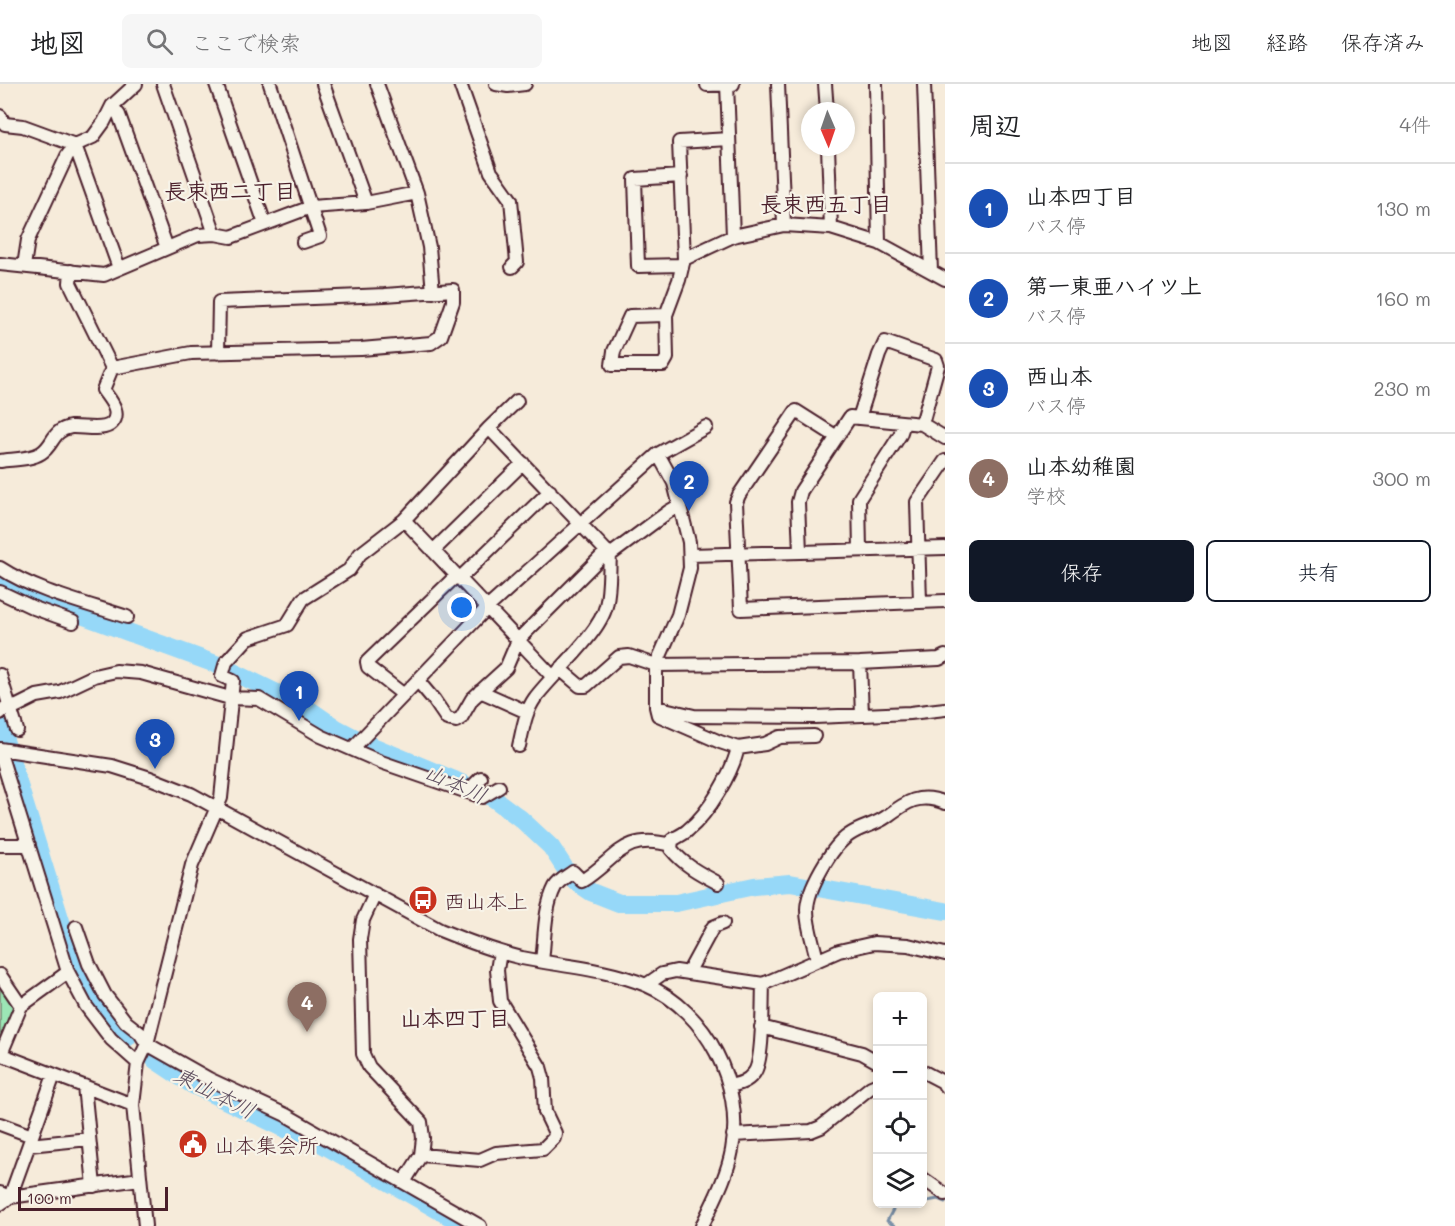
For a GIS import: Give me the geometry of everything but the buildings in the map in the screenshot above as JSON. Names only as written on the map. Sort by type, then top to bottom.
[{"type":"street","points":[[24,266],[28,240],[67,156],[75,145],[93,137],[112,106],[136,84]]},
{"type":"street","points":[[163,84],[215,234]]},
{"type":"street","points":[[216,84],[265,224]]},
{"type":"street","points":[[270,84],[320,236],[303,242]]},
{"type":"street","points":[[323,84],[366,202]]},
{"type":"street","points":[[377,84],[417,193],[429,247],[433,292]]},
{"type":"street","points":[[460,84],[491,172],[511,200],[517,262],[512,267]]},
{"type":"street","points":[[496,84],[508,86],[525,84]]},
{"type":"street","points":[[727,84],[733,236]]},
{"type":"street","points":[[707,85],[735,84]]},
{"type":"street","points":[[778,84],[784,225]]},
{"type":"street","points":[[825,84],[826,102]]},
{"type":"street","points":[[876,84],[879,243]]},
{"type":"street","points":[[924,84],[931,271]]},
{"type":"street","points":[[112,106],[119,115],[167,248]]},
{"type":"street","points":[[0,116],[5,124],[22,126],[75,145]]},
{"type":"street","points":[[666,315],[630,316],[612,364],[663,365],[667,358],[666,315],[683,262],[679,142],[729,140]]},
{"type":"street","points":[[75,145],[119,268]]},
{"type":"street","points":[[828,156],[831,228]]},
{"type":"street","points":[[681,176],[635,179],[638,266],[683,262],[733,236],[784,225],[831,228],[879,243],[945,279]]},
{"type":"street","points":[[0,264],[104,274],[198,235],[215,234],[231,237],[311,207],[366,202],[417,193]]},
{"type":"street","points":[[0,461],[38,455],[48,448],[55,433],[70,427],[105,427],[111,424],[115,417],[115,409],[103,390],[112,368],[70,283],[71,271]]},
{"type":"street","points":[[112,368],[191,353],[361,349],[431,343],[441,336],[453,302],[453,290],[219,302],[218,352]]},
{"type":"street","points":[[859,418],[885,342],[936,360],[938,366],[922,424]]},
{"type":"street","points":[[145,1226],[133,1105],[138,1063],[147,1044],[192,865],[221,798],[233,681],[222,676],[224,668],[248,638],[287,625],[303,599],[348,570],[360,554],[404,520],[516,401]]},
{"type":"street","points":[[837,437],[796,411],[736,502],[741,609],[945,601]]},
{"type":"street","points":[[800,552],[798,502],[801,491],[850,417],[922,424],[945,438]]},
{"type":"street","points":[[860,550],[859,499],[900,435],[904,423]]},
{"type":"street","points":[[489,428],[609,553],[606,607],[599,621],[535,698],[527,712],[519,746]]},
{"type":"street","points":[[352,749],[487,608],[658,454],[706,428]]},
{"type":"street","points":[[658,454],[674,483],[689,542],[690,555],[690,568],[678,615],[657,665],[656,707],[658,715],[738,748],[765,744],[780,737],[814,736]]},
{"type":"street","points":[[920,602],[917,502],[945,461]]},
{"type":"street","points":[[433,551],[522,463]]},
{"type":"street","points":[[404,695],[368,667],[367,662],[550,491]]},
{"type":"street","points":[[418,681],[435,700],[447,719],[456,721],[461,718],[472,699],[506,668],[518,640],[609,553],[680,505]]},
{"type":"street","points":[[404,520],[518,640],[557,673],[580,686],[586,686],[619,657],[629,656],[657,665],[860,663],[939,660],[945,656]]},
{"type":"street","points":[[690,555],[945,548]]},
{"type":"street","points":[[0,568],[46,589],[127,617]]},
{"type":"street","points":[[0,592],[34,608],[74,622]]},
{"type":"street","points":[[860,663],[862,715]]},
{"type":"street","points":[[5,709],[37,696],[60,692],[94,676],[116,671],[141,673],[230,698],[259,699],[321,736],[381,762],[482,797],[499,787]]},
{"type":"street","points":[[0,675],[5,709],[17,730]]},
{"type":"street","points":[[480,691],[527,712]]},
{"type":"street","points":[[656,707],[694,716],[815,717],[910,713],[945,709]]},
{"type":"street","points":[[718,883],[691,869],[680,860],[671,849],[671,845],[672,840],[689,830],[702,815],[726,779],[738,748]]},
{"type":"street","points":[[138,1063],[111,1039],[86,1006],[68,972],[1,750],[112,766],[160,782],[191,794],[440,930],[473,944],[500,952],[622,977],[646,985],[667,997],[686,1012],[703,1032],[723,1066],[733,1107],[733,1135],[727,1168],[702,1226]]},
{"type":"street","points":[[467,792],[481,778]]},
{"type":"street","points":[[817,960],[807,908],[824,863],[840,842],[855,831],[884,819],[905,802],[936,799],[945,803]]},
{"type":"street","points":[[542,961],[549,904],[555,886],[573,872],[582,881],[599,870],[618,851],[630,845],[642,841],[656,841],[671,845]]},
{"type":"street","points":[[0,845],[28,845]]},
{"type":"street","points":[[375,894],[363,920],[360,939],[363,1054],[369,1066],[421,1122],[423,1138],[421,1155],[404,1182]]},
{"type":"street","points":[[688,973],[713,927],[723,923]]},
{"type":"street","points":[[76,927],[89,964],[105,995],[147,1044],[209,1079],[286,1115],[480,1226]]},
{"type":"street","points":[[646,985],[662,974],[676,971],[763,984],[838,951],[874,943],[908,945],[945,954]]},
{"type":"street","points":[[421,1155],[480,1160],[496,1153],[543,1149],[554,1138],[555,1133],[545,1112],[540,1067],[500,1001],[497,970],[500,952]]},
{"type":"street","points":[[68,972],[21,1006],[1,1054],[133,1105]]},
{"type":"street","points":[[0,975],[21,1006]]},
{"type":"street","points":[[729,1086],[743,1083],[755,1072],[760,1054],[763,984]]},
{"type":"street","points":[[761,1027],[862,1053],[873,1059]]},
{"type":"street","points":[[927,1074],[943,1082],[945,1086]]},
{"type":"street","points":[[3,1198],[31,1141],[54,1075]]},
{"type":"street","points":[[84,1086],[94,1186]]},
{"type":"street","points":[[733,1135],[811,1131],[821,1127],[873,1086]]},
{"type":"street","points":[[0,1124],[31,1141],[89,1139]]},
{"type":"street","points":[[3,1198],[141,1179]]},
{"type":"street","points":[[927,1181],[945,1194]]},
{"type":"green space","points":[[0,984],[15,1008],[0,1044]]},
{"type":"waterway","name":"山本川","points":[[0,576],[24,594],[221,666],[304,706],[336,728],[363,742],[493,798],[521,819],[551,847],[572,879],[591,892],[619,903],[676,903],[754,886],[790,883],[945,911]]},
{"type":"waterway","name":"東山本川","points":[[0,724],[73,960],[103,1012],[127,1038]]},
{"type":"waterway","name":"東山本川","points":[[155,1060],[191,1084],[292,1132],[306,1135],[466,1226]]},
{"type":"waterway","name":"東山本川","points":[[927,1201],[938,1199],[945,1202]]},
{"type":"waterway","name":"東山本川","points":[[894,1208],[887,1221],[895,1226]]},
{"type":"place","name":"第一東亜ハイツ上","points":[[689,511]]},
{"type":"place","name":"山本四丁目","points":[[299,721]]},
{"type":"place","name":"西山本","points":[[155,769]]},
{"type":"place","name":"西山本上","points":[[423,900]]},
{"type":"place","name":"山本幼稚園","points":[[307,1032]]},
{"type":"place","name":"山本集会所","points":[[193,1144]]},
{"type":"district","name":"長束西二丁目","points":[[230,190]]},
{"type":"district","name":"長束西五丁目","points":[[826,203]]},
{"type":"district","name":"山本四丁目","points":[[455,1017]]}]
